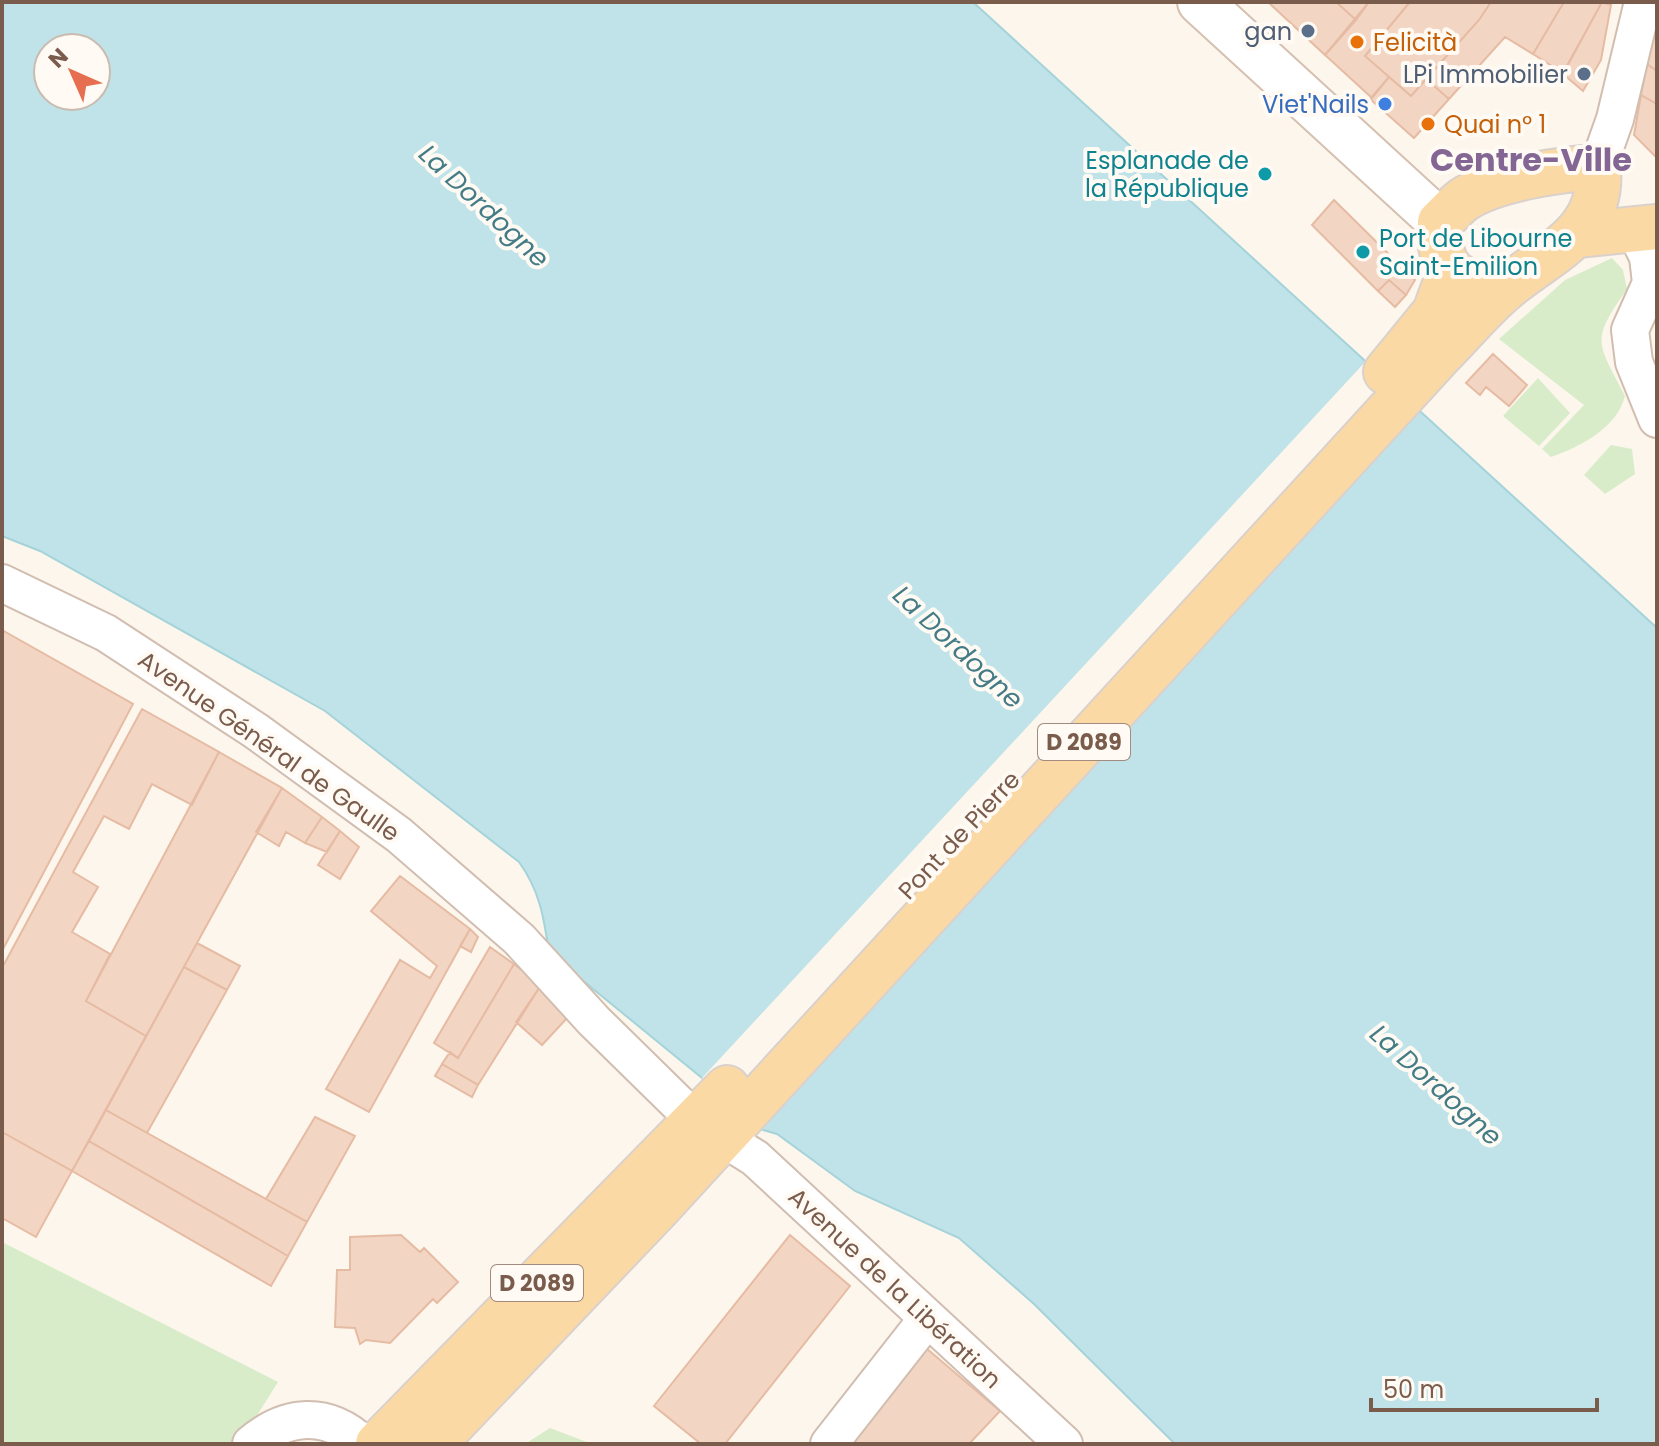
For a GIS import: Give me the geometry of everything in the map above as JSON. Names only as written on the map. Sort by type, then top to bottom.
[{"type":"main road","points":[[1200,2],[1440,222]]},
{"type":"main road","points":[[1551,170],[1599,179],[1649,218],[1577,235],[1506,288],[1472,285],[1450,271],[1439,244],[1440,222],[1465,199],[1551,170]]},
{"type":"main road","points":[[1577,235],[1599,179]]},
{"type":"main road","name":"D 2089","points":[[1428,346],[1435,312],[1450,271]]},
{"type":"main road","name":"D 2089","points":[[1428,346],[1506,288]]},
{"type":"main road","name":"Pont de Pierre","points":[[716,1128],[1428,346]]},
{"type":"main road","name":"D 2089","points":[[378,1444],[716,1128]]},
{"type":"main road","name":"D 2089","points":[[433,1444],[716,1128]]},
{"type":"street","points":[[1599,179],[1643,9]]},
{"type":"street","points":[[1649,218],[1651,283],[1630,330],[1634,362],[1655,415]]},
{"type":"street","points":[[1630,330],[1657,302]]},
{"type":"street","name":"Avenue Général de Gaulle","points":[[2,583],[106,633],[256,731],[399,835],[519,939],[594,1021],[716,1128]]},
{"type":"street","name":"Avenue de la Libération","points":[[716,1128],[755,1158],[1064,1444]]},
{"type":"street","points":[[829,1444],[927,1319]]},
{"type":"street","points":[[251,1444],[273,1425],[309,1420],[339,1426],[363,1444]]},
{"type":"green space","points":[[1612,258],[1623,270],[1627,289],[1607,320],[1602,342],[1608,364],[1625,396],[1606,427],[1574,448],[1551,457],[1542,449],[1584,405],[1499,339],[1565,280]]},
{"type":"green space","points":[[1538,378],[1570,413],[1539,446],[1503,416]]},
{"type":"green space","points":[[1611,445],[1632,449],[1635,474],[1605,494],[1584,475]]},
{"type":"green space","points":[[2,1242],[278,1382],[239,1444],[2,1444]]},
{"type":"green space","points":[[550,1428],[592,1444],[525,1444]]},
{"type":"water","name":"La Dordogne","points":[[2,2],[973,2],[1657,628],[1657,1444],[1175,1444],[1034,1304],[959,1238],[855,1191],[777,1134],[756,1128],[702,1078],[549,953],[536,894],[519,862],[325,711],[40,551],[2,536]]},
{"type":"pier","points":[[1366,361],[1419,411],[756,1128],[702,1078]]},
{"type":"building","points":[[1268,2],[1336,2],[1356,20],[1325,55]]},
{"type":"building","points":[[1336,2],[1369,2],[1356,20]]},
{"type":"building","name":"Felicità","points":[[1369,2],[1410,2],[1365,56],[1389,77],[1372,98],[1325,55]]},
{"type":"building","points":[[1410,2],[1491,2],[1479,20],[1411,96],[1365,56]]},
{"type":"building","points":[[1491,2],[1564,2],[1533,54],[1505,37],[1449,99],[1426,79],[1479,20]]},
{"type":"building","points":[[1564,2],[1602,2],[1563,73],[1533,54]]},
{"type":"building","points":[[1602,2],[1611,5],[1601,60],[1583,91],[1563,74]]},
{"type":"building","points":[[1652,32],[1657,36],[1657,71],[1647,64]]},
{"type":"building","points":[[1647,64],[1657,71],[1657,104],[1641,95]]},
{"type":"building","points":[[1389,77],[1411,96],[1426,79],[1449,99],[1414,138],[1370,99]]},
{"type":"building","points":[[1641,95],[1657,104],[1657,158],[1634,135]]},
{"type":"building","name":"Port de Libourne Saint-Emilion","points":[[1334,200],[1415,280],[1406,295],[1389,280],[1378,291],[1312,225]]},
{"type":"building","points":[[1389,280],[1406,295],[1395,307],[1378,291]]},
{"type":"building","points":[[1493,354],[1527,385],[1509,406],[1486,387],[1480,395],[1466,383]]},
{"type":"building","points":[[2,630],[133,704],[2,951]]},
{"type":"building","points":[[142,709],[219,752],[192,805],[152,784],[129,829],[104,816],[73,872],[98,887],[72,932],[110,954],[86,1001],[146,1036],[72,1171],[2,1132],[2,968]]},
{"type":"building","points":[[219,752],[282,788],[146,1036],[86,1001]]},
{"type":"building","points":[[282,788],[322,817],[305,843],[286,832],[279,846],[256,832]]},
{"type":"building","points":[[322,817],[340,831],[327,852],[305,843]]},
{"type":"building","points":[[340,831],[359,847],[340,879],[318,865]]},
{"type":"building","points":[[400,876],[470,929],[369,1112],[326,1089],[400,960],[430,978],[437,966],[371,911]]},
{"type":"building","points":[[470,929],[478,937],[471,952],[460,946]]},
{"type":"building","points":[[197,943],[240,966],[227,990],[184,967]]},
{"type":"building","points":[[490,947],[514,964],[458,1058],[434,1043]]},
{"type":"building","points":[[514,964],[541,985],[478,1085],[442,1064],[450,1052],[458,1058]]},
{"type":"building","points":[[184,967],[227,990],[147,1133],[106,1110]]},
{"type":"building","points":[[541,985],[569,1016],[542,1045],[516,1022]]},
{"type":"building","points":[[442,1064],[478,1085],[472,1097],[435,1076]]},
{"type":"building","points":[[106,1110],[307,1222],[288,1256],[89,1141]]},
{"type":"building","points":[[315,1117],[355,1136],[307,1222],[266,1199]]},
{"type":"building","points":[[2,1132],[72,1171],[36,1237],[2,1218]]},
{"type":"building","points":[[89,1141],[288,1256],[271,1286],[72,1171]]},
{"type":"building","points":[[401,1235],[420,1252],[424,1248],[458,1282],[437,1303],[433,1299],[390,1343],[366,1340],[360,1344],[355,1328],[335,1327],[337,1270],[350,1270],[350,1237]]},
{"type":"building","points":[[790,1235],[850,1286],[725,1444],[701,1444],[654,1406]]},
{"type":"building","points":[[926,1348],[1000,1411],[969,1444],[852,1444]]},
{"type":"place","name":"gan","points":[[1308,31]]},
{"type":"place","name":"Felicità","points":[[1357,42]]},
{"type":"place","name":"LPi Immobilier","points":[[1584,74]]},
{"type":"place","name":"Viet'Nails","points":[[1385,104]]},
{"type":"place","name":"Quai n° 1","points":[[1428,124]]},
{"type":"place","name":"Esplanade de la République","points":[[1265,174]]},
{"type":"place","name":"Port de Libourne Saint-Emilion","points":[[1363,252]]},
{"type":"district","name":"Centre-Ville","points":[[1531,159]]}]
